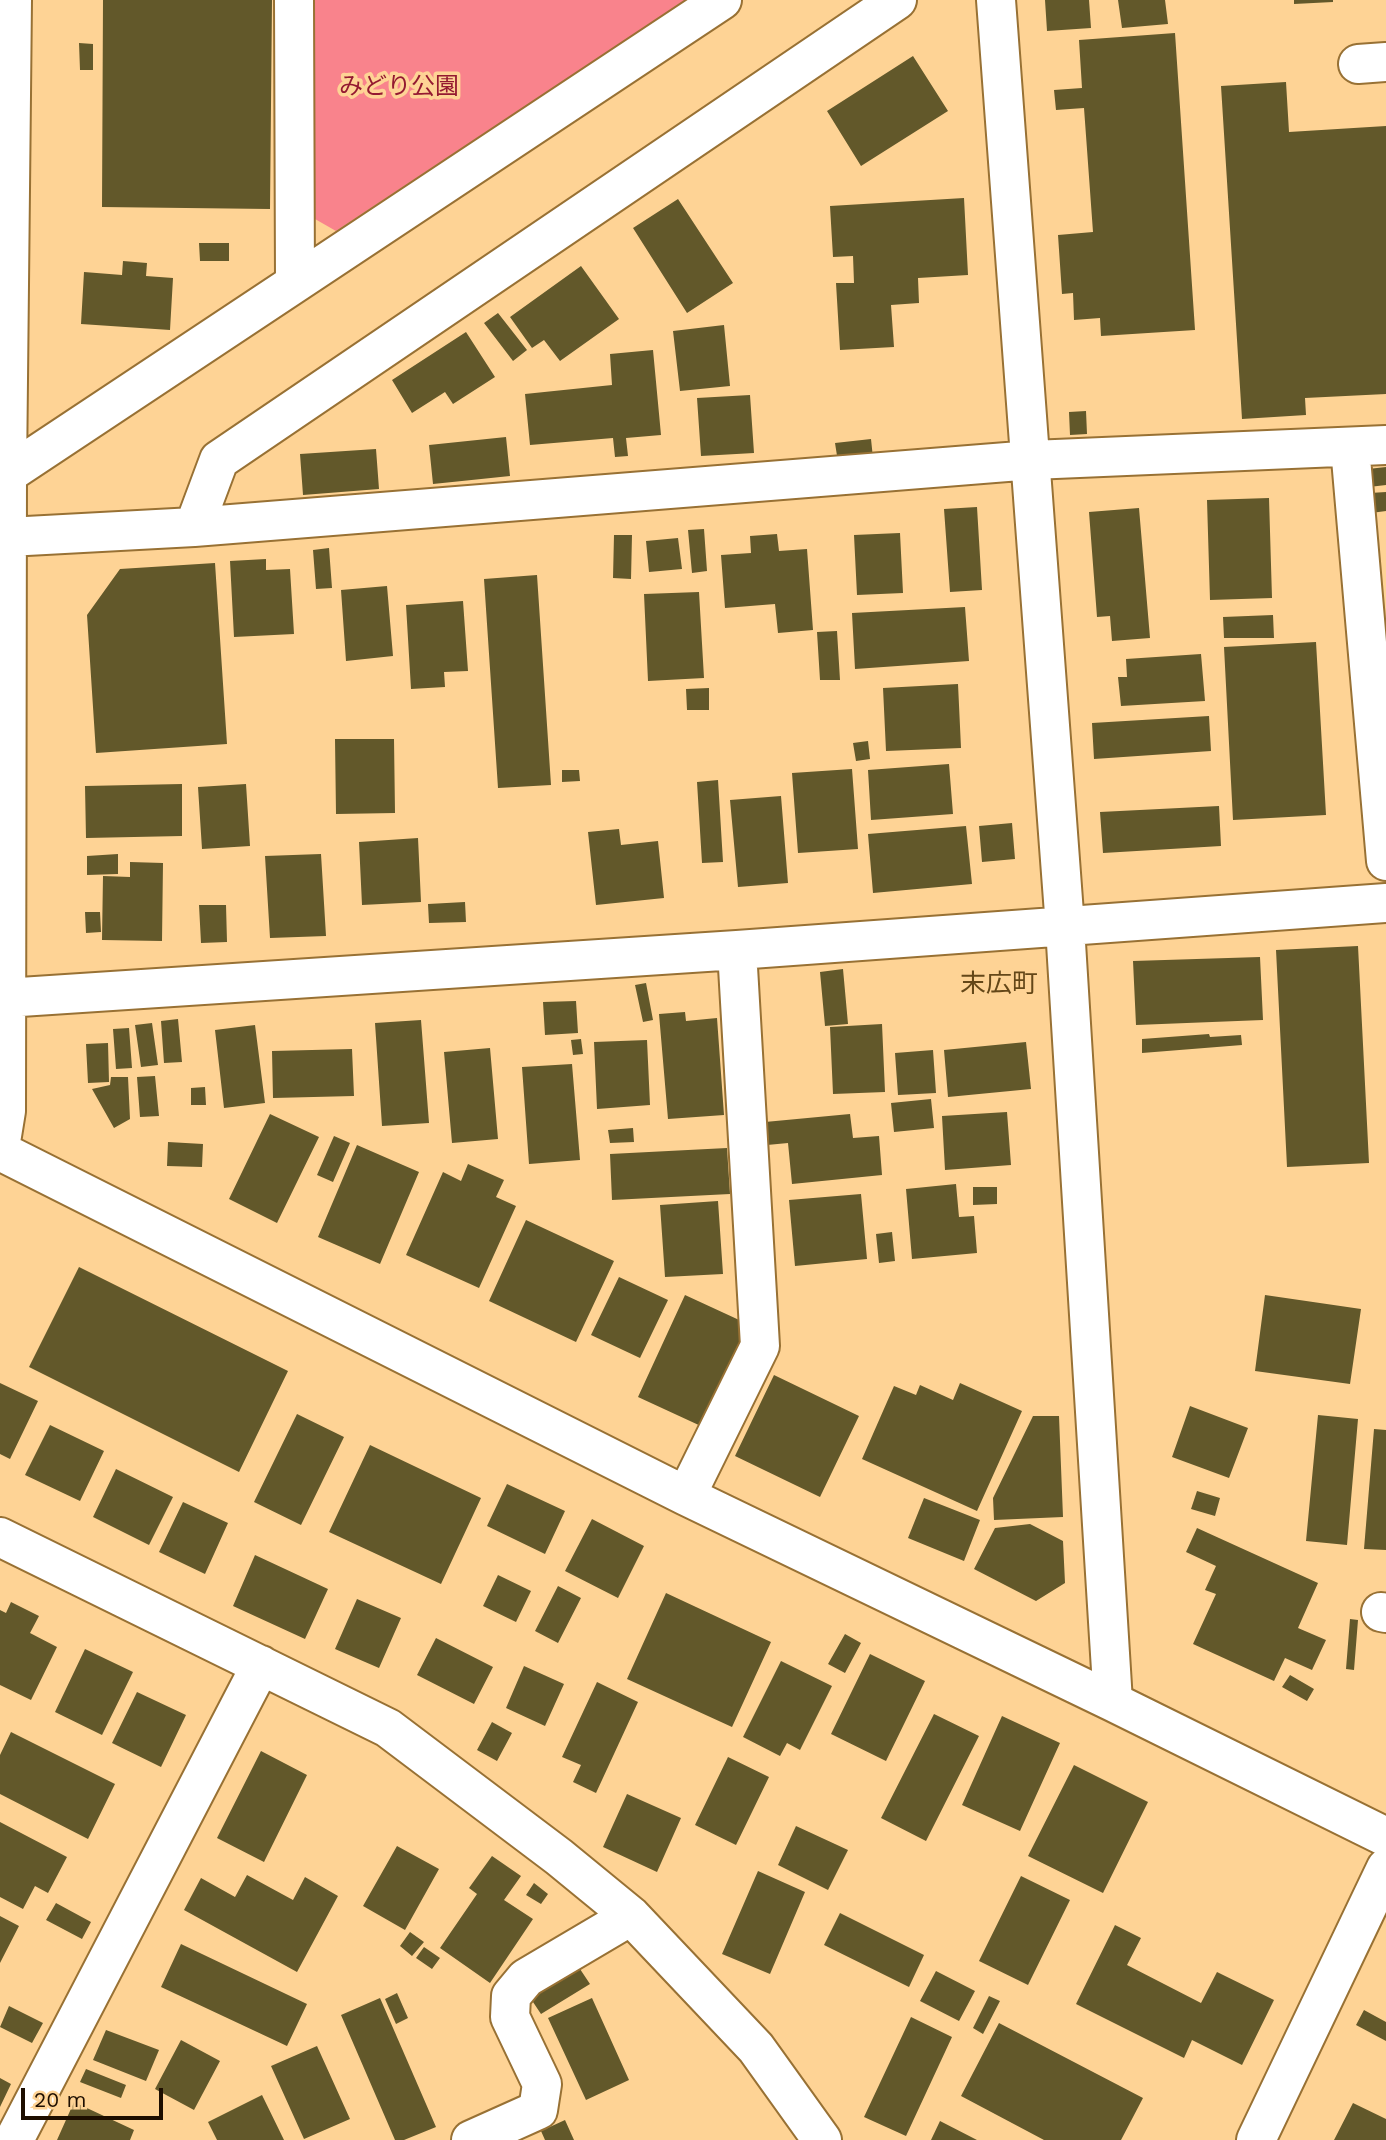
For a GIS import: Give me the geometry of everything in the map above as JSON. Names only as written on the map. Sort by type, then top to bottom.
[{"type":"street","points":[[12,0],[4,476],[6,1111],[0,1149],[686,1496],[1113,1702],[1386,1838]]},
{"type":"street","points":[[294,0],[295,282]]},
{"type":"street","points":[[4,476],[722,0]]},
{"type":"street","points":[[194,527],[219,460],[897,0]]},
{"type":"street","points":[[996,0],[1065,927],[1113,1702]]},
{"type":"street","points":[[4,540],[1032,460],[1368,446],[1386,861]]},
{"type":"street","points":[[5,998],[737,950],[1386,903]]},
{"type":"street","points":[[686,1496],[760,1346],[737,950]]},
{"type":"street","points":[[0,1537],[388,1728],[559,1857],[631,1916],[756,2048],[822,2140]]},
{"type":"street","points":[[14,2140],[261,1665]]},
{"type":"street","points":[[1256,2140],[1386,1868]]},
{"type":"street","points":[[471,2140],[538,2110],[542,2084],[510,2017],[511,1996],[527,1978],[631,1916]]},
{"type":"green space","name":"みどり公園","points":[[314,0],[686,0],[336,231],[308,215]]},
{"type":"building","points":[[103,0],[272,0],[270,209],[102,207]]},
{"type":"building","points":[[1045,0],[1089,0],[1091,28],[1047,31]]},
{"type":"building","points":[[1118,0],[1165,0],[1168,24],[1122,28]]},
{"type":"building","points":[[1294,0],[1333,0],[1333,2],[1294,4]]},
{"type":"building","points":[[1175,33],[1195,330],[1101,336],[1100,318],[1074,320],[1073,293],[1062,294],[1058,235],[1093,232],[1084,108],[1056,110],[1054,90],[1082,88],[1079,40]]},
{"type":"building","points":[[79,43],[93,44],[93,70],[80,70]]},
{"type":"building","points":[[913,56],[948,111],[861,166],[827,111]]},
{"type":"building","points":[[1286,82],[1289,132],[1386,126],[1386,394],[1305,398],[1306,415],[1242,419],[1221,86]]},
{"type":"building","points":[[964,198],[968,275],[918,278],[919,303],[891,305],[894,347],[840,350],[836,283],[854,283],[853,256],[833,257],[830,206]]},
{"type":"building","points":[[678,199],[733,283],[687,313],[633,228]]},
{"type":"building","points":[[199,243],[229,243],[229,261],[200,261]]},
{"type":"building","points":[[123,261],[147,263],[146,276],[173,278],[170,330],[81,324],[84,272],[122,275]]},
{"type":"building","points":[[581,266],[619,319],[560,361],[544,340],[532,348],[510,317]]},
{"type":"building","points":[[498,313],[527,350],[513,361],[484,323]]},
{"type":"building","points":[[724,325],[730,386],[680,391],[673,331]]},
{"type":"building","points":[[466,332],[495,377],[453,404],[445,392],[412,413],[392,380]]},
{"type":"building","points":[[653,350],[661,435],[626,438],[628,456],[615,457],[613,438],[530,445],[525,394],[612,385],[610,354]]},
{"type":"building","points":[[750,395],[754,453],[701,456],[697,398]]},
{"type":"building","points":[[1086,411],[1087,434],[1070,435],[1069,412]]},
{"type":"building","points":[[506,437],[510,476],[433,484],[429,445]]},
{"type":"building","points":[[871,439],[873,458],[838,462],[835,443]]},
{"type":"building","points":[[376,449],[379,489],[303,495],[300,454]]},
{"type":"building","points":[[1386,467],[1386,485],[1369,487],[1368,469]]},
{"type":"building","points":[[1386,492],[1386,511],[1371,513],[1370,493]]},
{"type":"building","points":[[1269,498],[1272,598],[1210,600],[1207,500]]},
{"type":"building","points":[[977,507],[982,590],[950,592],[944,509]]},
{"type":"building","points":[[1139,508],[1150,638],[1112,641],[1110,616],[1097,617],[1089,512]]},
{"type":"building","points":[[704,529],[707,571],[692,573],[688,530]]},
{"type":"building","points":[[900,533],[903,593],[857,595],[854,535]]},
{"type":"building","points":[[777,534],[779,551],[807,549],[813,630],[778,633],[775,604],[725,608],[721,555],[751,553],[750,536]]},
{"type":"building","points":[[614,535],[632,535],[631,579],[613,578]]},
{"type":"building","points":[[678,538],[682,569],[649,572],[646,541]]},
{"type":"building","points":[[329,548],[332,588],[316,589],[313,550]]},
{"type":"building","points":[[266,559],[266,570],[290,569],[294,634],[234,637],[230,561]]},
{"type":"building","points":[[215,563],[227,744],[96,753],[87,615],[120,569]]},
{"type":"building","points":[[537,575],[551,785],[498,788],[484,579]]},
{"type":"building","points":[[387,586],[393,656],[346,661],[341,590]]},
{"type":"building","points":[[699,592],[704,678],[648,681],[644,594]]},
{"type":"building","points":[[463,601],[468,671],[444,672],[445,687],[411,689],[406,605]]},
{"type":"building","points":[[965,607],[969,661],[855,669],[852,613]]},
{"type":"building","points":[[1273,615],[1274,638],[1224,638],[1223,617]]},
{"type":"building","points":[[837,631],[840,680],[820,680],[817,632]]},
{"type":"building","points":[[1316,642],[1326,815],[1233,820],[1224,647]]},
{"type":"building","points":[[1201,654],[1205,701],[1121,706],[1118,677],[1127,677],[1126,659]]},
{"type":"building","points":[[958,684],[961,748],[886,751],[883,688]]},
{"type":"building","points":[[709,688],[709,710],[687,710],[686,689]]},
{"type":"building","points":[[1209,716],[1211,751],[1094,759],[1092,723]]},
{"type":"building","points":[[335,739],[394,739],[395,813],[336,814]]},
{"type":"building","points":[[868,741],[870,759],[856,761],[853,743]]},
{"type":"building","points":[[949,764],[953,814],[871,820],[868,770]]},
{"type":"building","points":[[852,769],[858,849],[798,853],[792,773]]},
{"type":"building","points":[[562,770],[579,770],[580,781],[562,782]]},
{"type":"building","points":[[718,780],[723,862],[702,863],[697,782]]},
{"type":"building","points":[[182,784],[182,836],[86,838],[85,786]]},
{"type":"building","points":[[246,784],[250,846],[202,849],[198,787]]},
{"type":"building","points":[[781,796],[788,883],[738,887],[730,800]]},
{"type":"building","points":[[1219,806],[1221,846],[1103,853],[1100,812]]},
{"type":"building","points":[[1012,823],[1015,859],[982,862],[979,826]]},
{"type":"building","points":[[966,826],[972,884],[873,893],[868,834]]},
{"type":"building","points":[[619,829],[621,845],[658,841],[664,898],[596,905],[588,832]]},
{"type":"building","points":[[418,838],[421,902],[362,905],[359,842]]},
{"type":"building","points":[[118,854],[118,874],[87,875],[87,856]]},
{"type":"building","points":[[321,854],[326,936],[270,938],[265,856]]},
{"type":"building","points":[[130,862],[163,863],[162,941],[102,940],[103,876],[130,877]]},
{"type":"building","points":[[465,902],[466,922],[429,923],[428,904]]},
{"type":"building","points":[[199,905],[226,905],[227,942],[201,943]]},
{"type":"building","points":[[85,912],[100,912],[101,932],[86,933]]},
{"type":"building","points":[[1358,946],[1369,1163],[1287,1167],[1276,950]]},
{"type":"building","points":[[1260,957],[1263,1020],[1136,1025],[1133,961]]},
{"type":"building","points":[[843,969],[848,1024],[825,1026],[820,972]]},
{"type":"building","points":[[646,983],[653,1020],[643,1022],[635,985]]},
{"type":"building","points":[[576,1001],[578,1033],[545,1035],[543,1002]]},
{"type":"building","points":[[685,1012],[686,1021],[717,1018],[724,1115],[668,1119],[659,1014]]},
{"type":"building","points":[[178,1019],[182,1062],[164,1063],[161,1021]]},
{"type":"building","points":[[421,1020],[429,1123],[382,1126],[375,1023]]},
{"type":"building","points":[[152,1023],[158,1065],[141,1067],[135,1025]]},
{"type":"building","points":[[882,1024],[885,1092],[833,1094],[830,1027]]},
{"type":"building","points":[[255,1025],[265,1103],[224,1108],[215,1030]]},
{"type":"building","points":[[129,1028],[132,1068],[116,1069],[113,1029]]},
{"type":"building","points":[[1209,1034],[1210,1037],[1241,1035],[1242,1045],[1142,1053],[1142,1039]]},
{"type":"building","points":[[581,1039],[583,1054],[573,1055],[571,1040]]},
{"type":"building","points":[[647,1040],[650,1105],[597,1109],[594,1042]]},
{"type":"building","points":[[1026,1042],[1031,1089],[948,1097],[944,1050]]},
{"type":"building","points":[[108,1043],[109,1082],[88,1083],[86,1044]]},
{"type":"building","points":[[490,1048],[498,1139],[452,1143],[444,1052]]},
{"type":"building","points":[[352,1049],[354,1096],[273,1098],[272,1051]]},
{"type":"building","points":[[933,1050],[936,1093],[898,1095],[895,1053]]},
{"type":"building","points":[[572,1064],[580,1160],[529,1164],[522,1067]]},
{"type":"building","points":[[155,1076],[159,1116],[140,1117],[137,1077]]},
{"type":"building","points":[[111,1077],[128,1077],[130,1119],[114,1128],[92,1089],[110,1085]]},
{"type":"building","points":[[205,1087],[206,1105],[191,1105],[191,1088]]},
{"type":"building","points":[[931,1099],[934,1128],[894,1132],[891,1103]]},
{"type":"building","points":[[1007,1112],[1011,1165],[945,1170],[942,1116]]},
{"type":"building","points":[[270,1114],[319,1137],[277,1223],[229,1199]]},
{"type":"building","points":[[850,1114],[853,1138],[879,1136],[882,1175],[792,1184],[788,1143],[767,1145],[765,1122]]},
{"type":"building","points":[[633,1128],[634,1142],[610,1143],[608,1130]]},
{"type":"building","points":[[334,1136],[350,1143],[333,1182],[317,1175]]},
{"type":"building","points":[[168,1142],[203,1144],[202,1167],[167,1166]]},
{"type":"building","points":[[357,1145],[419,1172],[380,1264],[318,1237]]},
{"type":"building","points":[[727,1148],[730,1194],[612,1200],[610,1154]]},
{"type":"building","points":[[468,1164],[504,1180],[496,1197],[516,1206],[479,1288],[406,1255],[443,1172],[461,1181]]},
{"type":"building","points":[[956,1184],[959,1217],[974,1216],[977,1253],[912,1259],[906,1189]]},
{"type":"building","points":[[973,1187],[997,1187],[997,1204],[973,1205]]},
{"type":"building","points":[[861,1194],[867,1259],[795,1266],[789,1200]]},
{"type":"building","points":[[718,1201],[723,1274],[665,1277],[660,1205]]},
{"type":"building","points":[[526,1220],[614,1261],[576,1342],[489,1301]]},
{"type":"building","points":[[892,1232],[895,1261],[879,1263],[876,1234]]},
{"type":"building","points":[[79,1267],[288,1371],[239,1472],[29,1367]]},
{"type":"building","points":[[619,1277],[668,1300],[640,1358],[591,1335]]},
{"type":"building","points":[[685,1295],[750,1325],[703,1427],[638,1397]]},
{"type":"building","points":[[1265,1295],[1361,1309],[1350,1384],[1255,1371]]},
{"type":"building","points":[[774,1375],[859,1416],[820,1497],[735,1456]]},
{"type":"building","points":[[0,1383],[38,1401],[10,1459],[0,1454]]},
{"type":"building","points":[[960,1383],[1022,1411],[977,1511],[862,1459],[894,1386],[916,1395],[920,1385],[953,1400]]},
{"type":"building","points":[[1190,1406],[1248,1428],[1229,1478],[1172,1457]]},
{"type":"building","points":[[297,1414],[344,1437],[301,1525],[254,1502]]},
{"type":"building","points":[[1318,1415],[1358,1419],[1347,1545],[1306,1541]]},
{"type":"building","points":[[1033,1416],[1059,1416],[1063,1517],[994,1520],[993,1498]]},
{"type":"building","points":[[50,1425],[104,1451],[80,1501],[25,1475]]},
{"type":"building","points":[[1374,1429],[1386,1430],[1386,1550],[1364,1549]]},
{"type":"building","points":[[370,1445],[481,1498],[441,1584],[329,1532]]},
{"type":"building","points":[[116,1469],[173,1497],[149,1545],[93,1517]]},
{"type":"building","points":[[507,1484],[565,1511],[545,1554],[487,1526]]},
{"type":"building","points":[[1197,1491],[1220,1498],[1215,1516],[1191,1509]]},
{"type":"building","points":[[924,1498],[980,1520],[964,1561],[908,1538]]},
{"type":"building","points":[[183,1502],[228,1523],[205,1574],[159,1552]]},
{"type":"building","points":[[592,1519],[644,1546],[618,1598],[565,1571]]},
{"type":"building","points":[[1030,1524],[1063,1541],[1065,1583],[1036,1601],[974,1569],[995,1528]]},
{"type":"building","points":[[1197,1528],[1318,1583],[1298,1628],[1326,1640],[1312,1670],[1285,1658],[1274,1681],[1193,1644],[1216,1594],[1205,1590],[1216,1566],[1186,1552]]},
{"type":"building","points":[[255,1555],[328,1589],[305,1639],[233,1606]]},
{"type":"building","points":[[498,1575],[531,1591],[516,1622],[483,1606]]},
{"type":"building","points":[[558,1586],[581,1598],[558,1643],[535,1631]]},
{"type":"building","points":[[666,1593],[771,1642],[732,1727],[627,1679]]},
{"type":"building","points":[[357,1599],[401,1618],[379,1668],[335,1649]]},
{"type":"building","points":[[11,1602],[39,1616],[30,1633],[57,1647],[31,1700],[0,1685],[0,1610],[6,1613]]},
{"type":"building","points":[[1350,1619],[1358,1620],[1354,1670],[1346,1669]]},
{"type":"building","points":[[845,1634],[861,1643],[845,1673],[828,1664]]},
{"type":"building","points":[[436,1638],[493,1667],[474,1704],[417,1675]]},
{"type":"building","points":[[85,1649],[133,1672],[102,1735],[55,1712]]},
{"type":"building","points":[[870,1654],[925,1681],[886,1761],[831,1734]]},
{"type":"building","points":[[781,1661],[832,1686],[800,1750],[787,1743],[780,1756],[743,1737]]},
{"type":"building","points":[[524,1666],[564,1684],[545,1726],[506,1708]]},
{"type":"building","points":[[1290,1675],[1314,1689],[1307,1701],[1282,1687]]},
{"type":"building","points":[[597,1682],[638,1702],[596,1793],[573,1782],[581,1765],[562,1757]]},
{"type":"building","points":[[137,1692],[186,1715],[161,1767],[112,1743]]},
{"type":"building","points":[[934,1714],[979,1736],[926,1841],[881,1818]]},
{"type":"building","points":[[1002,1716],[1060,1743],[1020,1831],[962,1805]]},
{"type":"building","points":[[492,1722],[512,1733],[497,1761],[477,1750]]},
{"type":"building","points":[[11,1732],[115,1784],[88,1839],[0,1794],[0,1755]]},
{"type":"building","points":[[261,1751],[307,1775],[264,1862],[217,1838]]},
{"type":"building","points":[[728,1757],[769,1777],[736,1845],[695,1825]]},
{"type":"building","points":[[1074,1765],[1148,1802],[1103,1893],[1028,1856]]},
{"type":"building","points":[[627,1794],[681,1818],[657,1872],[603,1847]]},
{"type":"building","points":[[0,1822],[67,1857],[48,1893],[35,1886],[23,1909],[0,1897]]},
{"type":"building","points":[[796,1826],[848,1850],[828,1890],[778,1865]]},
{"type":"building","points":[[397,1846],[439,1869],[405,1930],[363,1906]]},
{"type":"building","points":[[492,1856],[521,1876],[504,1900],[533,1919],[490,1983],[440,1948],[477,1894],[469,1888]]},
{"type":"building","points":[[758,1871],[805,1892],[770,1974],[722,1954]]},
{"type":"building","points":[[247,1875],[293,1900],[305,1877],[338,1896],[297,1972],[184,1910],[201,1878],[235,1897]]},
{"type":"building","points":[[1021,1876],[1070,1900],[1028,1985],[979,1961]]},
{"type":"building","points":[[534,1883],[548,1894],[541,1904],[526,1895]]},
{"type":"building","points":[[56,1903],[91,1922],[82,1939],[46,1920]]},
{"type":"building","points":[[840,1913],[924,1955],[909,1987],[824,1945]]},
{"type":"building","points":[[0,1916],[19,1926],[0,1963]]},
{"type":"building","points":[[1115,1925],[1141,1938],[1127,1965],[1201,2003],[1217,1972],[1274,2000],[1242,2065],[1192,2040],[1184,2058],[1076,2004]]},
{"type":"building","points":[[410,1932],[424,1942],[412,1956],[400,1946]]},
{"type":"building","points":[[181,1944],[307,2004],[287,2046],[161,1987]]},
{"type":"building","points":[[424,1947],[440,1958],[432,1969],[416,1958]]},
{"type":"building","points":[[578,1966],[590,1984],[541,2014],[529,1996]]},
{"type":"building","points":[[936,1971],[975,1991],[959,2021],[920,2001]]},
{"type":"building","points":[[397,1993],[408,2018],[396,2024],[385,1999]]},
{"type":"building","points":[[989,1996],[1000,2001],[983,2034],[973,2028]]},
{"type":"building","points":[[380,1998],[436,2127],[404,2140],[395,2140],[341,2015]]},
{"type":"building","points":[[592,1998],[629,2080],[586,2100],[548,2018]]},
{"type":"building","points":[[9,2006],[43,2023],[32,2043],[0,2027]]},
{"type":"building","points":[[1364,2010],[1386,2022],[1386,2041],[1356,2025]]},
{"type":"building","points":[[911,2017],[952,2037],[906,2136],[864,2117]]},
{"type":"building","points":[[999,2023],[1143,2098],[1121,2140],[1044,2140],[961,2096]]},
{"type":"building","points":[[106,2030],[159,2050],[146,2081],[93,2060]]},
{"type":"building","points":[[181,2040],[220,2061],[194,2110],[155,2089]]},
{"type":"building","points":[[317,2046],[350,2119],[304,2139],[271,2066]]},
{"type":"building","points":[[86,2069],[126,2085],[121,2098],[80,2082]]},
{"type":"building","points":[[0,2078],[11,2084],[0,2107]]},
{"type":"building","points":[[262,2095],[284,2140],[217,2140],[208,2122]]},
{"type":"building","points":[[74,2102],[134,2130],[130,2140],[57,2140]]},
{"type":"building","points":[[1353,2103],[1386,2119],[1386,2140],[1334,2140]]},
{"type":"building","points":[[565,2120],[574,2140],[545,2140],[541,2131]]},
{"type":"building","points":[[940,2121],[977,2140],[931,2140]]},
{"type":"district","name":"末広町","points":[[999,984]]}]
